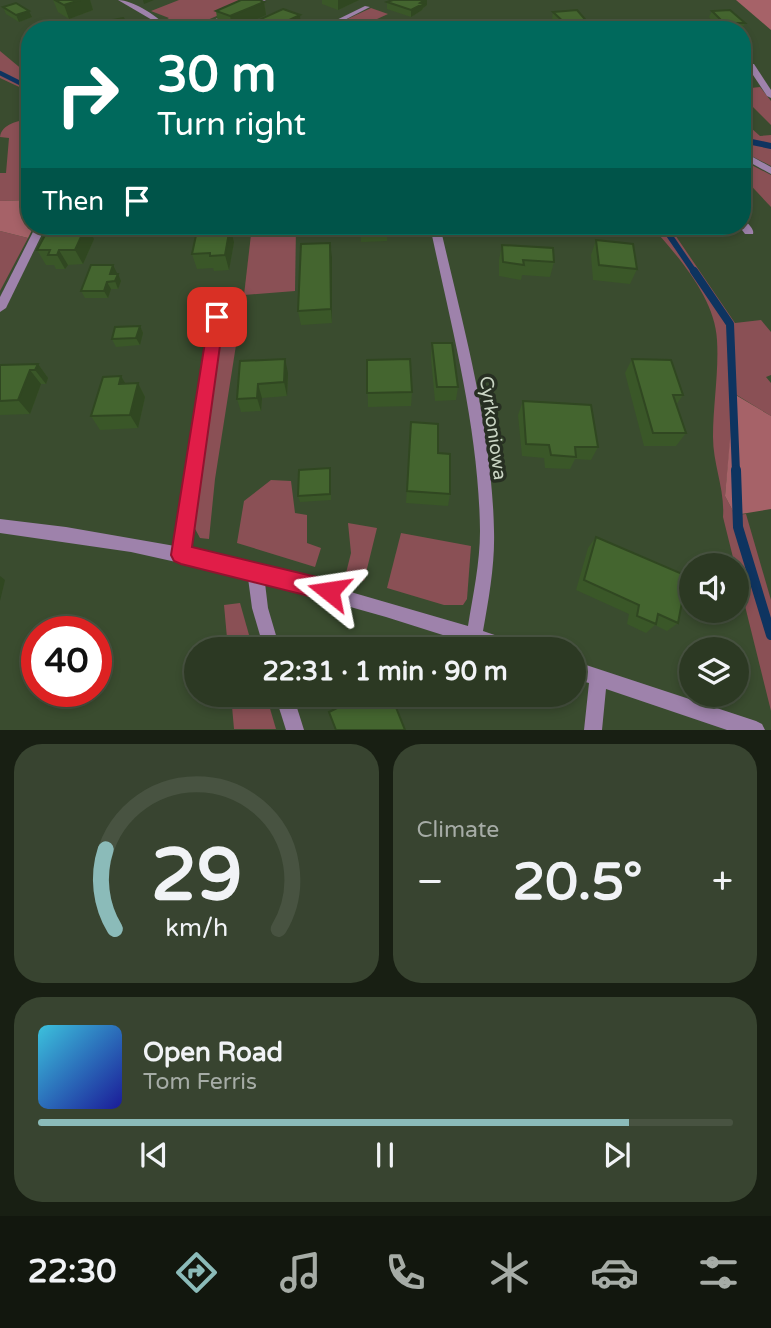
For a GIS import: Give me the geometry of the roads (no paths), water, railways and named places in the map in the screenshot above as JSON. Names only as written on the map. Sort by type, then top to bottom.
[{"type":"street","points":[[121,0],[158,21]]},
{"type":"street","points":[[215,21],[263,0]]},
{"type":"street","points":[[338,21],[367,7]]},
{"type":"street","points":[[751,66],[771,96]]},
{"type":"street","points":[[751,159],[771,171]]},
{"type":"street","points":[[0,308],[36,235]]},
{"type":"street","name":"Cyrkoniowa","points":[[437,235],[472,399],[485,507],[484,573],[474,637]]},
{"type":"street","points":[[181,555],[217,317]]},
{"type":"street","points":[[0,526],[106,540],[255,570],[474,637]]},
{"type":"street","points":[[255,570],[260,608],[268,637]]},
{"type":"street","points":[[586,674],[756,730]]},
{"type":"street","points":[[593,730],[598,678]]},
{"type":"street","points":[[288,707],[295,730]]},
{"type":"waterway","points":[[0,73],[21,84]]},
{"type":"waterway","points":[[751,142],[771,146]]},
{"type":"waterway","points":[[669,235],[695,273]]},
{"type":"waterway","points":[[694,271],[730,324],[736,472]]},
{"type":"waterway","points":[[736,470],[738,527],[771,635]]}]
